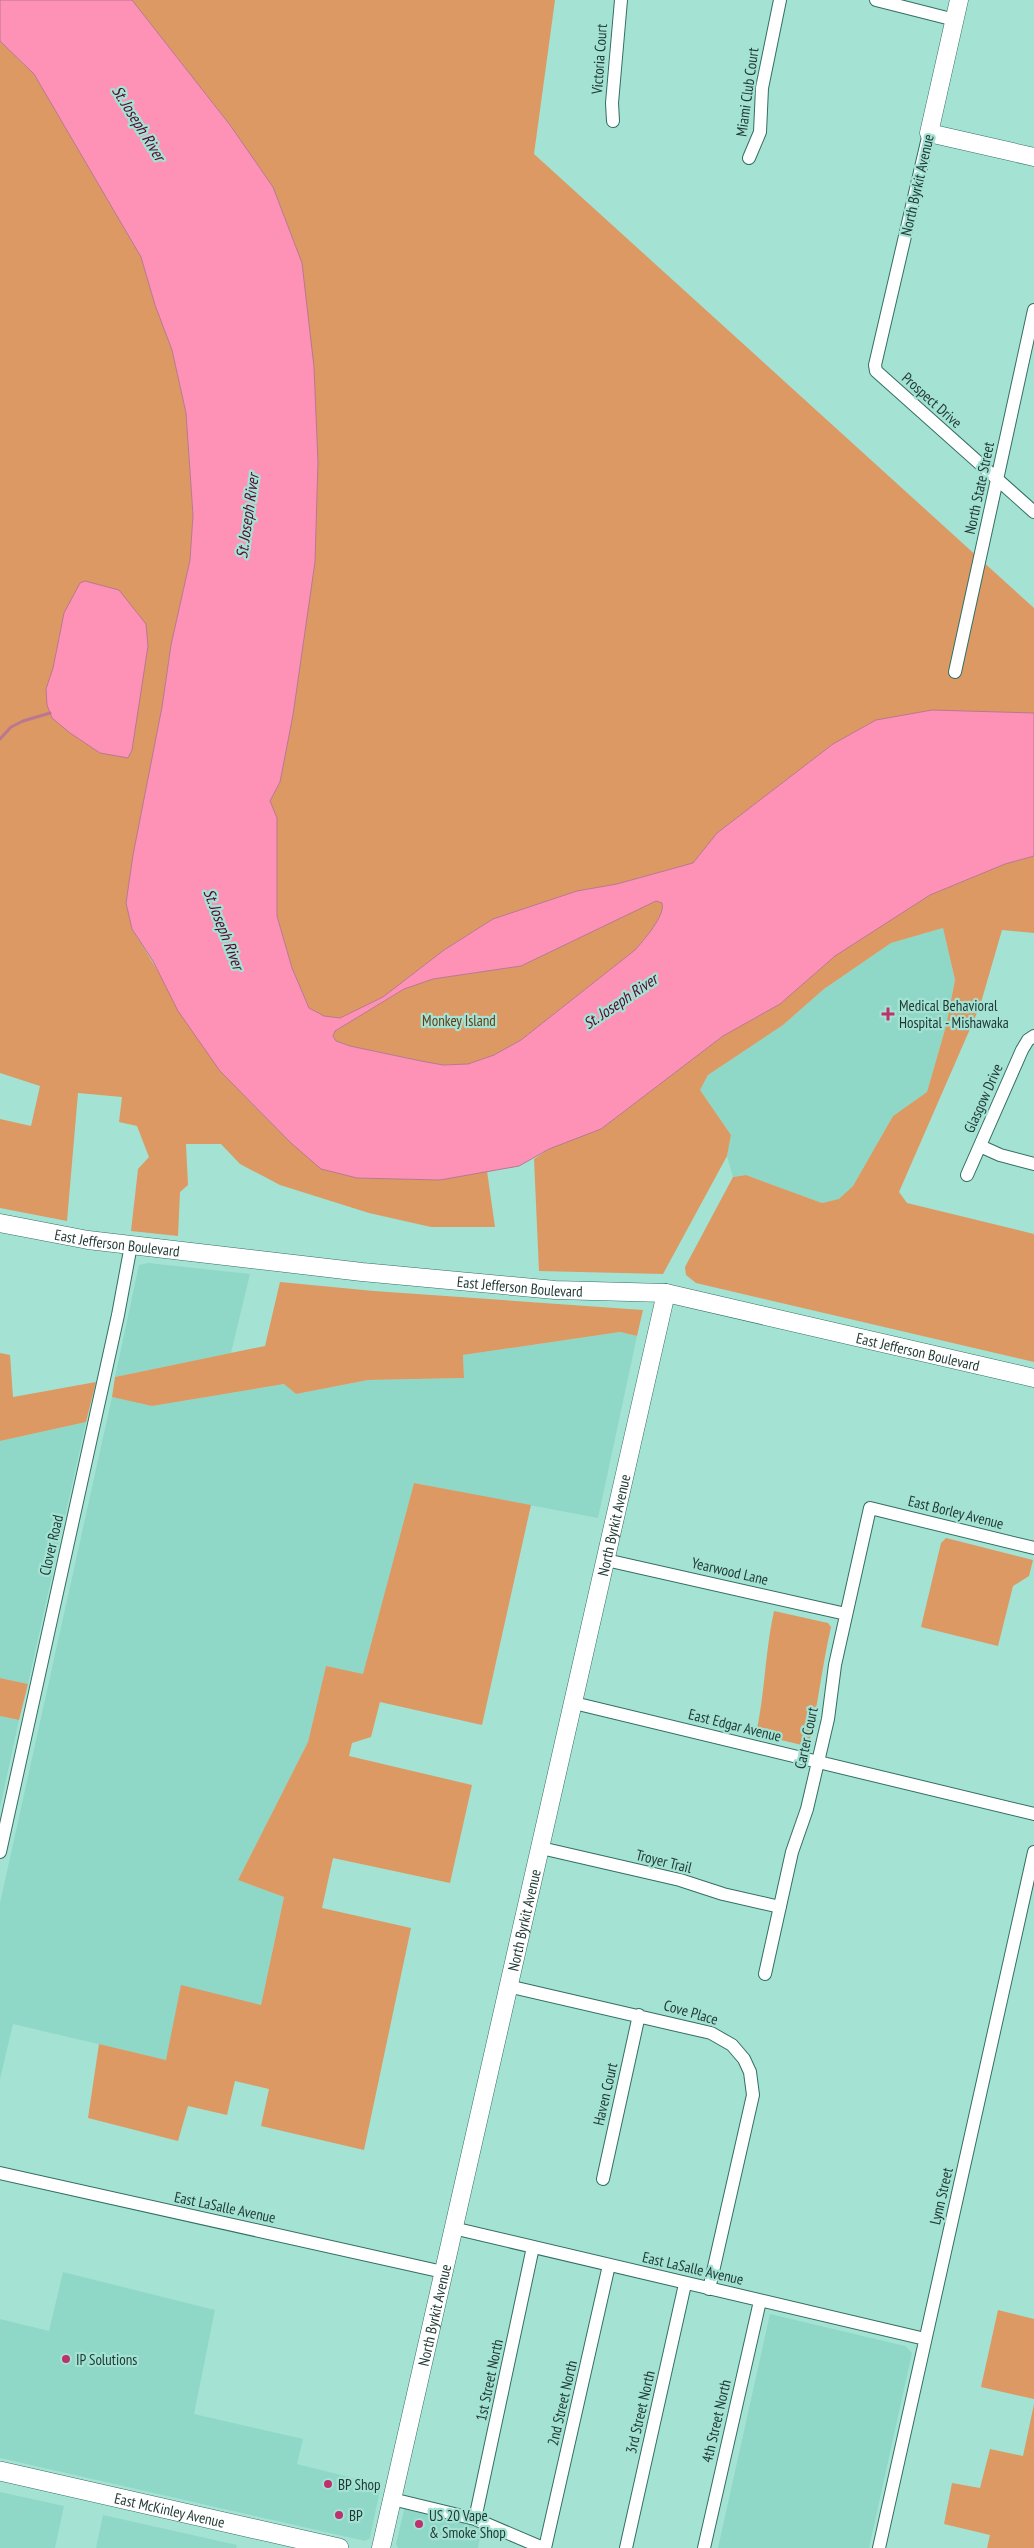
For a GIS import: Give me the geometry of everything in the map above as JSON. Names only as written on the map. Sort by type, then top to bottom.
[{"type":"main road","name":"East McKinley Avenue","points":[[0,2471],[338,2548]]},
{"type":"street","name":"Victoria Court","points":[[613,121],[612,103],[620,0]]},
{"type":"street","name":"Miami Club Court","points":[[749,158],[760,132],[762,88],[780,0]]},
{"type":"street","points":[[876,0],[955,20]]},
{"type":"street","name":"North Byrkit Avenue","points":[[876,371],[875,365],[959,0]]},
{"type":"street","points":[[929,133],[1034,156]]},
{"type":"street","name":"North State Street","points":[[954,672],[998,481],[1034,310]]},
{"type":"street","name":"Prospect Drive","points":[[876,371],[1034,512]]},
{"type":"street","name":"Glasgow Drive","points":[[967,1175],[1022,1050],[1033,1036]]},
{"type":"street","points":[[980,1146],[1000,1155],[1034,1164]]},
{"type":"street","name":"East Jefferson Boulevard","points":[[0,1223],[88,1240],[458,1282],[555,1290],[666,1293],[1034,1378]]},
{"type":"street","name":"Clover Road","points":[[0,1852],[118,1315],[131,1245]]},
{"type":"street","name":"North Byrkit Avenue","points":[[381,2548],[666,1293]]},
{"type":"street","name":"East Borley Avenue","points":[[870,1508],[1034,1548]]},
{"type":"street","name":"Carter Court","points":[[765,1974],[780,1907],[828,1720],[835,1665],[870,1508]]},
{"type":"street","name":"Yearwood Lane","points":[[606,1560],[846,1614]]},
{"type":"street","name":"East Edgar Avenue","points":[[574,1702],[1034,1814]]},
{"type":"street","name":"Troyer Trail","points":[[540,1848],[680,1880],[718,1893],[780,1907]]},
{"type":"street","name":"Lynn Street","points":[[878,2548],[1034,1852]]},
{"type":"street","name":"Cove Place","points":[[508,1986],[700,2029],[722,2038],[739,2051],[750,2072],[753,2095],[709,2289]]},
{"type":"street","name":"Haven Court","points":[[603,2179],[639,2015]]},
{"type":"street","name":"East LaSalle Avenue","points":[[0,2173],[443,2272]]},
{"type":"street","name":"East LaSalle Avenue","points":[[453,2228],[925,2339]]},
{"type":"street","name":"1st Street North","points":[[475,2519],[533,2247]]},
{"type":"street","name":"2nd Street North","points":[[544,2548],[609,2265]]},
{"type":"street","name":"3rd Street North","points":[[626,2548],[686,2284]]},
{"type":"street","name":"4th Street North","points":[[704,2548],[760,2301]]},
{"type":"street","points":[[392,2499],[475,2519],[544,2548]]},
{"type":"shaded area","points":[[943,928],[955,980],[946,1026],[927,1092],[893,1116],[853,1186],[840,1199],[822,1203],[746,1175],[733,1177],[727,1156],[731,1135],[700,1090],[708,1075],[783,1025],[824,989],[891,943]]},
{"type":"shaded area","points":[[148,1263],[250,1274],[231,1353],[115,1377],[139,1265]]},
{"type":"shaded area","points":[[620,1332],[637,1336],[598,1518],[414,1483],[363,1675],[326,1666],[308,1742],[238,1880],[284,1897],[261,2005],[166,2060],[13,2024],[0,2079],[0,1903],[112,1397],[152,1406],[285,1384],[296,1394],[368,1380],[464,1378],[463,1355]]},
{"type":"shaded area","points":[[86,1422],[28,1684],[0,1678],[0,1441]]},
{"type":"shaded area","points":[[0,1716],[19,1720],[0,1808]]},
{"type":"shaded area","points":[[63,2272],[215,2310],[194,2414],[303,2439],[297,2464],[381,2485],[370,2538],[365,2541],[0,2458],[0,2319],[49,2331]]},
{"type":"shaded area","points":[[770,2314],[905,2346],[912,2353],[869,2548],[718,2548]]},
{"type":"shaded area","points":[[0,2492],[64,2506],[55,2548],[0,2548]]},
{"type":"shaded area","points":[[405,2506],[483,2524],[478,2548],[398,2548],[396,2544]]},
{"type":"shaded area","points":[[103,2515],[237,2545],[236,2548],[96,2548]]},
{"type":"green space","points":[[132,0],[555,0],[534,154],[1034,608],[1034,713],[876,720],[833,744],[717,833],[693,863],[617,884],[577,891],[493,919],[444,950],[383,997],[340,1018],[324,1016],[309,1008],[292,968],[277,916],[277,818],[270,801],[280,782],[293,715],[315,562],[302,263],[273,187],[230,125]]},
{"type":"green space","points":[[0,41],[34,74],[141,257],[155,305],[172,350],[186,413],[193,515],[190,560],[171,645],[162,707],[133,855],[126,903],[132,929],[220,1071],[291,1143],[321,1168],[357,1178],[440,1180],[487,1171],[495,1227],[431,1227],[369,1213],[280,1185],[240,1164],[221,1144],[186,1144],[188,1185],[180,1192],[178,1236],[131,1231],[138,1169],[149,1157],[137,1126],[119,1122],[122,1097],[78,1093],[67,1221],[0,1208],[0,1119],[31,1126],[40,1086],[0,1073]]},
{"type":"green space","points":[[1034,856],[1034,933],[1002,930],[980,1006],[899,1192],[907,1203],[1034,1234],[1034,1362],[696,1283],[686,1275],[685,1267],[733,1177],[746,1175],[822,1203],[839,1199],[853,1186],[893,1116],[927,1092],[946,1026],[955,980],[943,928],[891,943],[824,989],[783,1025],[708,1075],[700,1090],[731,1135],[727,1156],[663,1274],[539,1271],[534,1159],[549,1149],[601,1129],[723,1036],[780,1004],[835,956],[930,895],[1005,864]]},
{"type":"green space","name":"Monkey Island","points":[[656,901],[662,903],[661,914],[653,928],[635,950],[521,1040],[494,1055],[468,1064],[443,1065],[350,1046],[336,1041],[333,1036],[335,1031],[404,989],[433,979],[521,966]]},
{"type":"green space","points":[[280,1282],[374,1291],[643,1310],[637,1336],[620,1332],[463,1355],[464,1378],[368,1380],[296,1394],[284,1384],[152,1406],[112,1397],[115,1377],[265,1346]]},
{"type":"green space","points":[[0,1353],[10,1355],[13,1397],[96,1382],[86,1422],[0,1441]]},
{"type":"green space","points":[[414,1483],[531,1505],[482,1725],[380,1702],[371,1737],[352,1743],[349,1756],[472,1785],[450,1883],[333,1858],[322,1908],[411,1928],[364,2150],[261,2126],[269,2089],[235,2081],[227,2115],[188,2106],[178,2141],[88,2118],[99,2044],[166,2060],[181,1985],[261,2005],[284,1897],[238,1880],[308,1742],[326,1666],[363,1674]]},
{"type":"green space","points":[[946,1538],[1033,1560],[1029,1576],[1013,1586],[998,1646],[921,1627],[941,1543]]},
{"type":"green space","points":[[774,1611],[828,1623],[831,1627],[809,1744],[806,1746],[756,1734]]},
{"type":"green space","points":[[0,1678],[28,1684],[19,1720],[0,1716]]},
{"type":"green space","points":[[998,2310],[1034,2319],[1034,2399],[981,2387]]},
{"type":"green space","points":[[1034,2404],[1034,2548],[987,2548],[990,2535],[944,2524],[952,2483],[980,2488],[990,2449],[1023,2456]]},
{"type":"water","name":"St. Joseph River","points":[[0,0],[132,0],[230,125],[273,187],[302,263],[314,367],[318,462],[315,562],[293,715],[280,782],[270,801],[277,818],[277,916],[292,968],[309,1008],[324,1016],[340,1018],[383,997],[444,950],[493,919],[577,891],[617,884],[693,863],[717,833],[833,744],[876,720],[932,710],[1034,713],[1034,856],[1005,864],[930,895],[835,956],[780,1004],[723,1036],[601,1129],[549,1149],[519,1166],[440,1180],[357,1178],[321,1169],[291,1143],[220,1071],[178,1011],[153,961],[132,929],[126,903],[133,855],[162,707],[171,645],[190,560],[193,515],[186,413],[172,350],[155,305],[141,257],[34,74],[0,41]],"holes":[[[656,901],[662,903],[661,914],[657,921],[635,950],[521,1040],[494,1055],[468,1064],[443,1065],[350,1046],[336,1041],[333,1036],[335,1031],[404,989],[433,979],[521,966]]]},
{"type":"water","points":[[85,581],[119,590],[146,624],[148,646],[132,750],[128,758],[100,753],[70,733],[52,718],[47,705],[46,689],[53,668],[64,613],[80,583]]},
{"type":"waterway","points":[[0,739],[11,727],[23,721],[50,713]]},
{"type":"place","name":"Medical Behavioral Hospital - Mishawaka","points":[[888,1014]]},
{"type":"place","name":"IP Solutions","points":[[66,2359]]},
{"type":"place","name":"BP Shop","points":[[328,2484]]},
{"type":"place","name":"BP","points":[[339,2515]]},
{"type":"place","name":"US 20 Vape & Smoke Shop","points":[[419,2524]]}]
